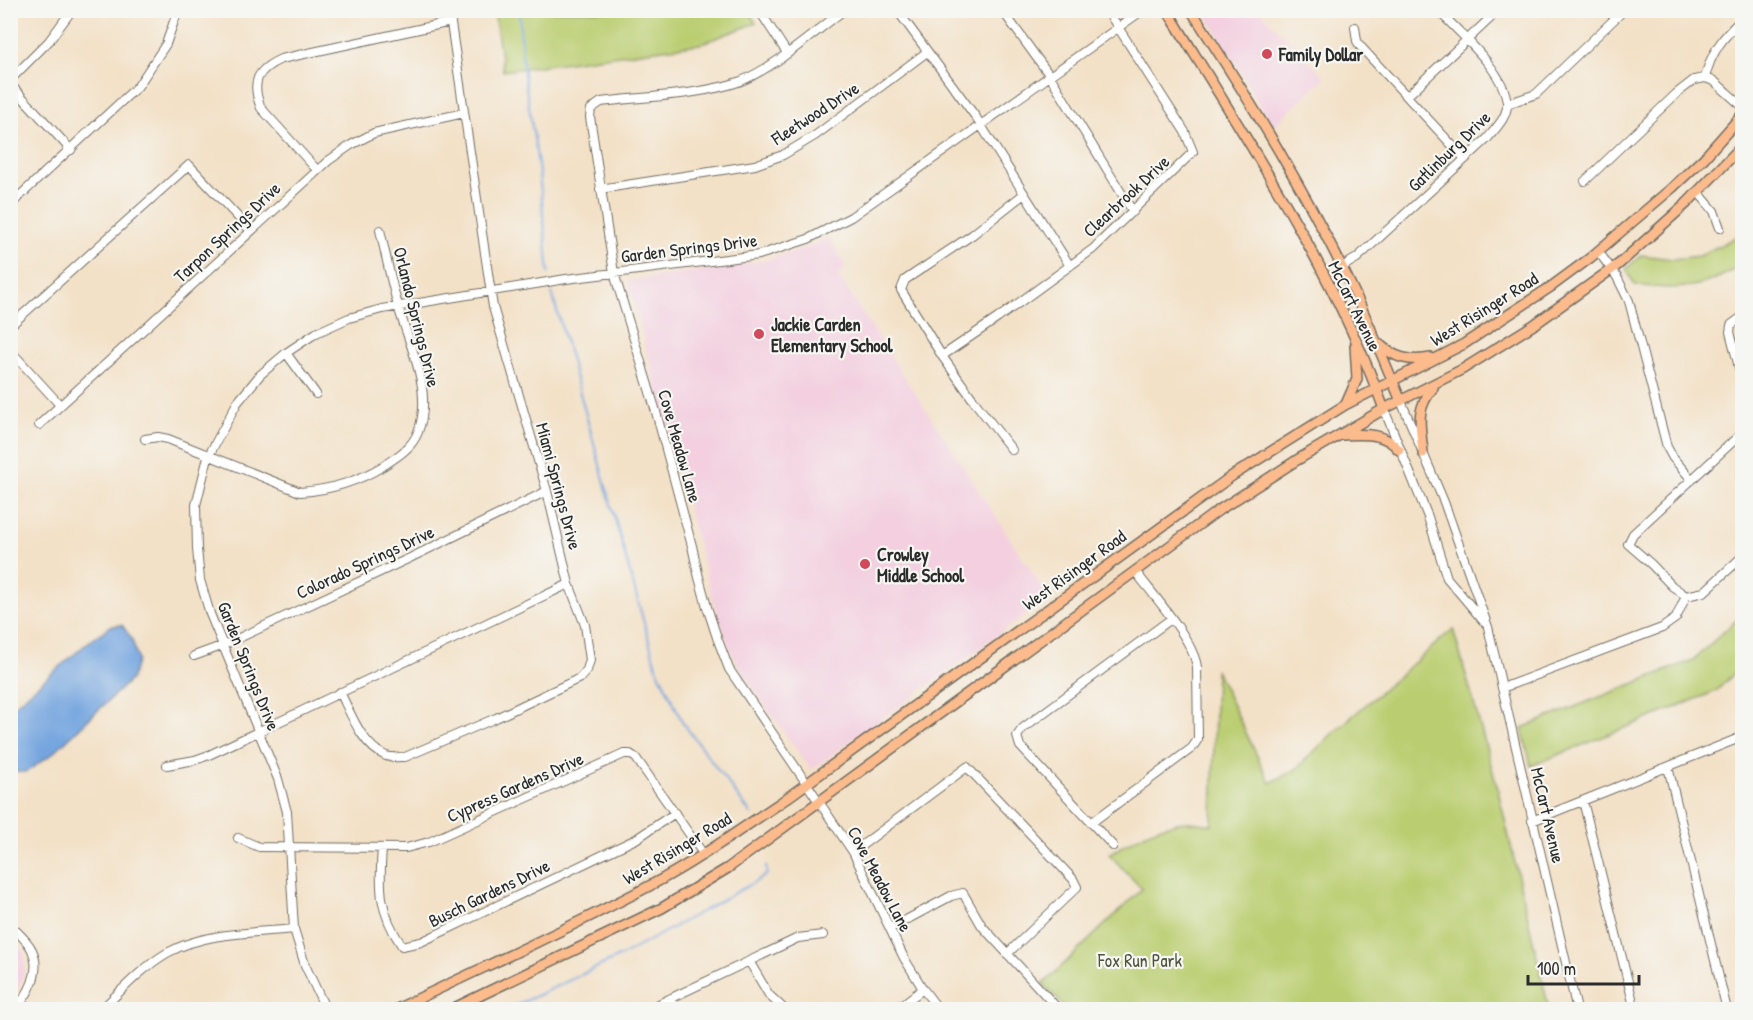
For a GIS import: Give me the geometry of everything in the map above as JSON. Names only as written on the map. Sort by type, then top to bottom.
[{"type":"main road","name":"McCart Avenue","points":[[1167,10],[1281,198],[1355,340],[1384,409]]},
{"type":"main road","name":"McCart Avenue","points":[[1191,10],[1249,100],[1341,267],[1401,401]]},
{"type":"main road","name":"West Risinger Road","points":[[395,1010],[654,884],[704,855],[1232,476],[1345,405],[1464,344],[1551,286],[1598,251],[1672,188],[1704,158],[1743,115]]},
{"type":"main road","name":"West Risinger Road","points":[[450,1010],[662,908],[728,868],[1219,510],[1297,460],[1384,409],[1438,382],[1535,324],[1612,269],[1661,228],[1743,146]]},
{"type":"main road","points":[[1345,405],[1357,379],[1355,340]]},
{"type":"main road","points":[[1376,341],[1389,353],[1409,360],[1442,356]]},
{"type":"main road","points":[[1423,453],[1421,407],[1438,382]]},
{"type":"main road","points":[[1340,435],[1380,436],[1394,443],[1399,450]]},
{"type":"main road","points":[[1123,556],[1135,572]]},
{"type":"street","points":[[71,150],[10,82],[49,41],[72,10]]},
{"type":"street","points":[[10,205],[138,87],[166,44],[178,10]]},
{"type":"street","name":"Miami Springs Drive","points":[[340,692],[364,737],[375,750],[388,757],[405,758],[580,678],[587,670],[589,651],[585,625],[569,584],[547,491],[489,291],[449,10]]},
{"type":"street","points":[[759,10],[787,53]]},
{"type":"street","name":"Cove Meadow Lane","points":[[843,10],[787,53],[751,76],[711,89],[601,102],[593,106],[590,117],[614,273],[656,412],[696,566],[729,669],[853,852],[904,958],[939,1010]]},
{"type":"street","points":[[897,10],[980,125],[1070,266]]},
{"type":"street","points":[[1002,10],[1050,76],[1133,212]]},
{"type":"street","name":"Clearbrook Drive","points":[[942,356],[1093,249],[1193,152],[1185,132],[1107,10]]},
{"type":"street","name":"Garden Springs Drive","points":[[326,1010],[304,965],[294,929],[287,812],[272,760],[210,614],[200,580],[196,549],[196,505],[208,457],[237,403],[260,375],[286,352],[316,333],[349,318],[398,306],[489,291],[759,255],[808,239],[851,217],[1143,10]]},
{"type":"street","name":"Gatlinburg Drive","points":[[1341,267],[1357,258],[1487,139],[1503,120],[1507,104],[1501,85],[1491,67],[1438,10]]},
{"type":"street","points":[[1407,96],[1499,10]]},
{"type":"street","points":[[1507,104],[1536,94],[1624,10]]},
{"type":"street","points":[[1705,78],[1712,55],[1719,42],[1743,19]]},
{"type":"street","points":[[317,170],[261,108],[256,95],[256,85],[259,75],[267,65],[281,59],[451,22]]},
{"type":"street","points":[[1354,27],[1356,40],[1360,46],[1465,159]]},
{"type":"street","name":"Fleetwood Drive","points":[[600,189],[755,165],[783,155],[816,135],[927,52]]},
{"type":"street","points":[[1585,181],[1694,80],[1705,78],[1714,81],[1743,106]]},
{"type":"street","name":"Tarpon Springs Drive","points":[[39,425],[317,170],[351,145],[374,133],[464,113]]},
{"type":"street","points":[[10,326],[189,165],[250,231]]},
{"type":"street","points":[[1698,192],[1714,211],[1720,228]]},
{"type":"street","points":[[1012,450],[942,356],[901,290],[905,280],[972,235],[1024,194]]},
{"type":"street","name":"Orlando Springs Drive","points":[[145,439],[158,437],[168,439],[300,492],[323,491],[346,484],[374,472],[403,453],[418,432],[423,410],[422,386],[398,306],[380,230]]},
{"type":"street","points":[[1598,251],[1624,288],[1629,301],[1667,447],[1672,458],[1692,480]]},
{"type":"street","points":[[1743,317],[1731,325],[1730,333],[1743,379]]},
{"type":"street","points":[[10,350],[60,405]]},
{"type":"street","points":[[286,352],[316,394]]},
{"type":"street","name":"McCart Avenue","points":[[1401,401],[1451,520],[1488,627],[1577,1010]]},
{"type":"street","name":"McCart Avenue","points":[[1384,409],[1428,518],[1447,578],[1488,627]]},
{"type":"street","points":[[1743,433],[1633,534],[1628,544],[1672,586],[1686,596],[1704,592],[1743,556]]},
{"type":"street","name":"Colorado Springs Drive","points":[[194,656],[224,645],[547,491]]},
{"type":"street","points":[[1091,823],[1197,742],[1196,662],[1185,639],[1135,572]]},
{"type":"street","points":[[167,765],[195,760],[569,584]]},
{"type":"street","points":[[1502,688],[1662,628],[1676,618],[1686,596]]},
{"type":"street","points":[[1113,846],[1020,746],[1017,736],[1023,728],[1171,619]]},
{"type":"street","points":[[1532,821],[1743,737]]},
{"type":"street","name":"Cypress Gardens Drive","points":[[238,838],[259,847],[406,848],[429,842],[624,754],[630,754],[636,758],[704,855]]},
{"type":"street","points":[[853,852],[967,767],[1073,879],[1077,887],[1007,954]]},
{"type":"street","points":[[1668,767],[1727,1010]]},
{"type":"street","points":[[1583,801],[1635,1010]]},
{"type":"street","name":"Busch Gardens Drive","points":[[382,849],[379,882],[381,903],[388,922],[402,946],[421,942],[636,839],[675,813]]},
{"type":"street","points":[[891,928],[951,896],[963,893],[982,926],[1059,1010]]},
{"type":"street","points":[[10,925],[32,950],[37,971],[22,1001],[14,1010]]},
{"type":"street","points":[[101,1010],[152,963],[169,952],[221,936],[294,929]]},
{"type":"street","points":[[646,1010],[798,939],[823,936]]},
{"type":"street","points":[[749,961],[769,995],[785,1010]]},
{"type":"street","points":[[895,1010],[923,988]]},
{"type":"street","points":[[670,998],[676,1010]]},
{"type":"shaded area","points":[[1204,11],[1260,11],[1325,77],[1273,127]]},
{"type":"shaded area","name":"Crowley Middle School","points":[[829,237],[846,268],[837,274],[1049,598],[811,770],[750,685],[734,658],[724,633],[714,605],[628,281],[761,261],[805,248]]},
{"type":"shaded area","points":[[11,934],[24,953],[25,968],[21,983],[11,998]]},
{"type":"green space","points":[[494,11],[749,11],[756,23],[700,44],[503,71]]},
{"type":"green space","points":[[1742,234],[1742,265],[1720,277],[1694,286],[1674,288],[1635,285],[1626,269],[1641,255],[1672,259],[1699,256]]},
{"type":"green space","points":[[1742,615],[1742,666],[1716,691],[1531,766],[1522,728],[1693,660]]},
{"type":"green space","name":"Fox Run Park","points":[[1453,629],[1497,786],[1549,1009],[1067,1009],[1043,984],[1142,889],[1109,854],[1167,825],[1188,822],[1212,825],[1216,670],[1270,783],[1295,770],[1332,734]]},
{"type":"water","points":[[122,625],[132,639],[138,660],[131,679],[51,755],[26,772],[11,772],[11,708],[91,640],[111,626]]},
{"type":"waterway","points":[[520,10],[523,66],[537,158],[549,273]]},
{"type":"waterway","points":[[552,293],[656,666],[683,723],[751,814]]},
{"type":"waterway","points":[[506,1010],[623,955],[762,878],[767,874],[766,866]]},
{"type":"place","name":"Family Dollar","points":[[1267,54]]},
{"type":"place","name":"Jackie Carden Elementary School","points":[[759,334]]},
{"type":"place","name":"Crowley Middle School","points":[[865,564]]}]
